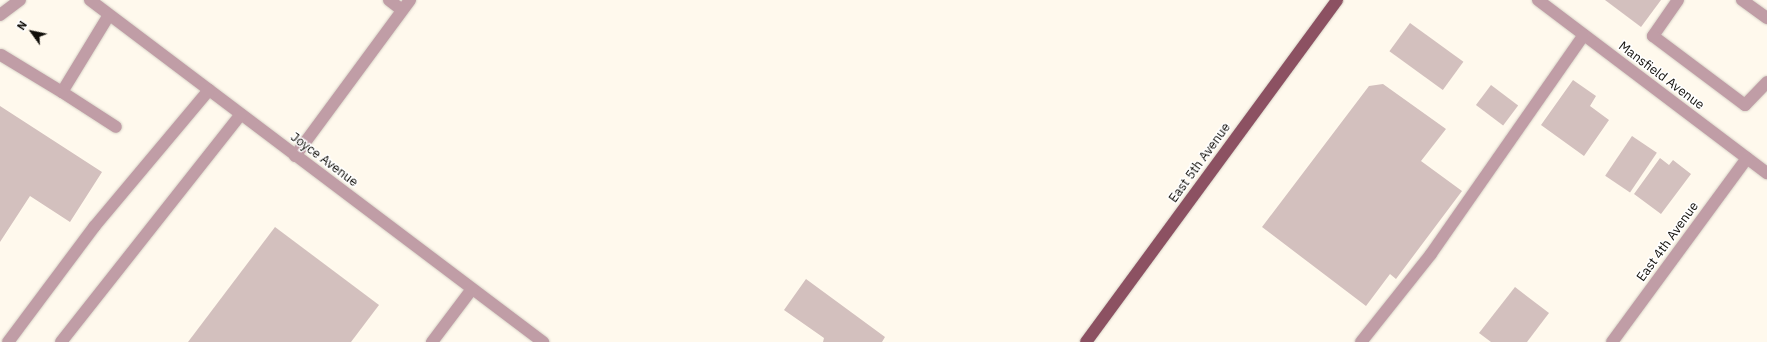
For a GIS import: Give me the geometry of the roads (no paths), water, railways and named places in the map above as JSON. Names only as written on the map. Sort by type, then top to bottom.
[{"type":"main road","name":"East 5th Avenue","points":[[1086,342],[1337,0]]},
{"type":"street","points":[[0,15],[20,0]]},
{"type":"street","name":"Joyce Avenue","points":[[90,0],[543,342]]},
{"type":"street","points":[[389,0],[402,10]]},
{"type":"street","points":[[295,156],[410,0]]},
{"type":"street","name":"Mansfield Avenue","points":[[1538,0],[1767,173]]},
{"type":"street","points":[[1678,0],[1653,36],[1745,105],[1767,82]]},
{"type":"street","points":[[1742,0],[1767,18]]},
{"type":"street","points":[[62,92],[109,15]]},
{"type":"street","points":[[1361,342],[1431,254],[1584,35]]},
{"type":"street","points":[[1,55],[116,127]]},
{"type":"street","points":[[8,342],[94,227],[209,90]]},
{"type":"street","points":[[61,342],[241,114]]},
{"type":"street","name":"East 4th Avenue","points":[[1612,342],[1747,158]]},
{"type":"street","points":[[432,342],[472,289]]}]
